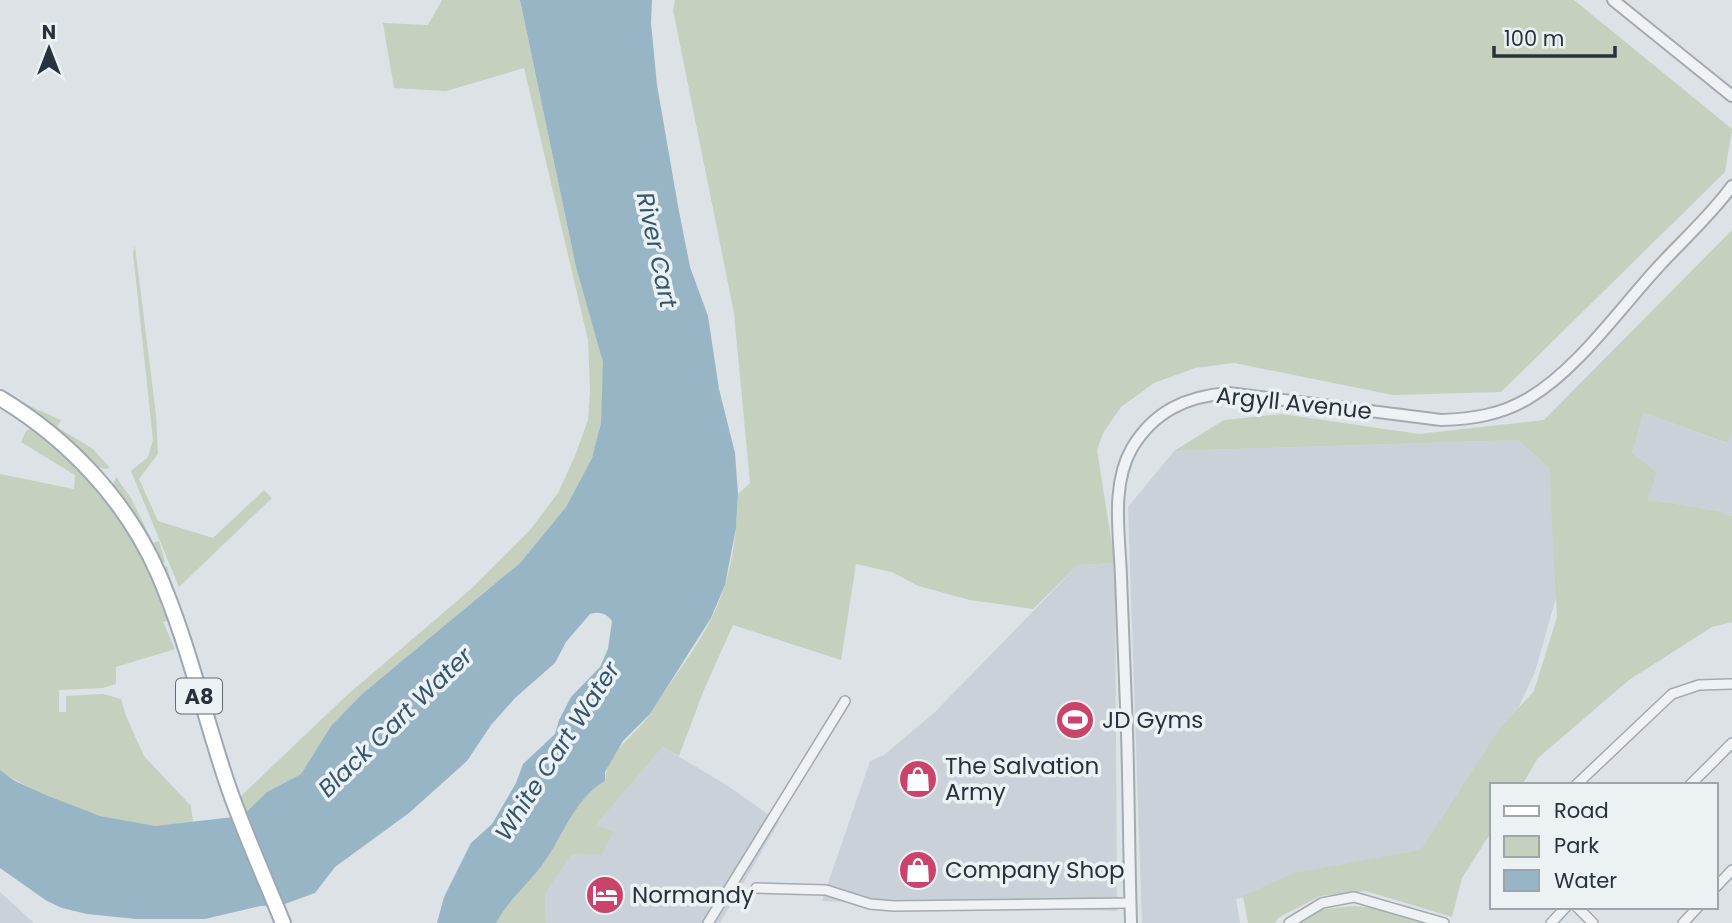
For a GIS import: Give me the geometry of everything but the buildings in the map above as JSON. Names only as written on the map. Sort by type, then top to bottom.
[{"type":"main road","name":"A8","points":[[0,398],[22,411],[65,445],[100,481],[138,533],[158,573],[233,800],[283,922]]},
{"type":"street","points":[[1613,0],[1732,96]]},
{"type":"street","name":"Argyll Avenue","points":[[1131,923],[1118,506],[1125,465],[1132,448],[1144,432],[1155,419],[1178,404],[1203,395],[1229,393],[1441,420],[1471,419],[1497,413],[1543,389],[1574,361],[1732,186]]},
{"type":"street","points":[[1578,783],[1672,695],[1699,684],[1732,684]]},
{"type":"street","points":[[708,923],[845,701]]},
{"type":"street","points":[[1692,783],[1732,743]]},
{"type":"street","points":[[1718,885],[1732,870]]},
{"type":"street","points":[[756,888],[826,890],[870,904],[894,906],[1130,903]]},
{"type":"street","points":[[1289,923],[1322,903],[1354,897],[1444,923]]},
{"type":"street","points":[[1551,923],[1564,909]]},
{"type":"street","points":[[1579,909],[1593,923]]},
{"type":"street","points":[[1683,923],[1696,909]]},
{"type":"shaded area","points":[[1644,413],[1726,443],[1732,432],[1732,516],[1718,511],[1647,499],[1632,453]]},
{"type":"shaded area","points":[[1518,440],[1549,468],[1557,594],[1535,672],[1511,724],[1425,860],[1236,899],[1240,923],[1142,923],[1128,507],[1174,451]]},
{"type":"shaded area","points":[[1115,563],[1117,911],[822,901],[870,761],[884,755],[935,712],[1078,565]]},
{"type":"shaded area","points":[[663,747],[728,786],[779,822],[720,923],[546,923],[545,894],[570,855],[581,853],[594,827]]},
{"type":"shaded area","points":[[0,892],[34,923],[0,923]]},
{"type":"green space","points":[[442,0],[520,0],[576,267],[604,362],[601,423],[592,458],[566,507],[520,563],[362,694],[331,726],[301,774],[267,792],[244,814],[239,798],[346,696],[471,589],[530,530],[558,493],[588,420],[588,340],[524,68],[446,91],[394,88],[383,23],[428,25]]},
{"type":"green space","points":[[675,0],[1574,0],[1732,129],[1725,172],[1501,392],[1393,395],[1234,363],[1195,368],[1154,383],[1121,407],[1103,433],[1097,450],[1115,563],[1078,565],[1033,609],[970,600],[918,586],[892,572],[856,564],[841,660],[733,625],[703,692],[679,756],[663,747],[595,826],[614,831],[601,856],[581,853],[570,856],[545,894],[546,923],[496,923],[548,857],[576,809],[594,788],[605,781],[611,760],[617,751],[646,720],[693,651],[719,602],[734,541],[738,494],[750,483],[734,313],[673,10]]},
{"type":"green space","points":[[1732,230],[1732,432],[1727,443],[1644,413],[1632,453],[1657,473],[1647,499],[1718,511],[1732,516],[1732,622],[1712,627],[1629,680],[1538,758],[1523,783],[1490,783],[1490,834],[1462,878],[1452,917],[1366,891],[1320,896],[1278,918],[1275,923],[1248,923],[1243,896],[1294,873],[1421,850],[1500,728],[1534,691],[1557,617],[1549,468],[1518,440],[1174,451],[1224,420],[1282,414],[1419,434],[1544,420]]},
{"type":"green space","points":[[135,246],[156,415],[158,454],[139,479],[158,521],[213,538],[264,490],[272,498],[179,587],[131,471],[148,457],[153,440],[133,253]]},
{"type":"green space","points":[[16,400],[61,420],[57,427],[93,449],[110,468],[104,469],[92,464],[57,431]]},
{"type":"green space","points":[[33,427],[52,442],[87,478],[116,515],[140,554],[170,620],[163,622],[175,649],[116,667],[116,684],[103,688],[59,690],[59,712],[66,712],[66,696],[103,694],[121,699],[144,756],[191,806],[193,822],[155,826],[117,820],[74,807],[15,780],[0,770],[0,474],[74,489],[75,475],[21,442],[26,431]]},
{"type":"green space","points":[[116,477],[131,498],[153,543],[159,541],[165,562],[162,563],[163,567],[167,566],[181,614],[114,489]]},
{"type":"green space","points":[[1353,906],[1375,908],[1425,923],[1294,923],[1317,910]]},
{"type":"water","points":[[520,0],[652,0],[651,23],[657,85],[678,206],[690,267],[708,316],[719,389],[735,453],[738,494],[736,528],[725,585],[711,618],[650,714],[623,741],[605,772],[605,781],[576,809],[548,857],[496,923],[437,923],[444,897],[471,843],[492,824],[516,783],[523,764],[555,734],[571,697],[600,667],[608,649],[612,621],[602,613],[590,614],[566,642],[555,663],[515,698],[491,725],[467,761],[409,813],[335,867],[315,893],[282,905],[260,906],[205,919],[136,919],[87,914],[47,901],[0,868],[0,770],[15,781],[100,816],[155,826],[242,816],[267,792],[301,774],[331,726],[362,694],[520,563],[566,507],[592,458],[601,423],[603,362],[576,267]]},
{"type":"place","name":"JD Gyms","points":[[1075,720]]},
{"type":"place","name":"The Salvation Army","points":[[918,779]]},
{"type":"place","name":"Company Shop","points":[[918,870]]},
{"type":"place","name":"Normandy","points":[[605,895]]},
{"type":"water label","name":"River Cart","points":[[657,250]]},
{"type":"water label","name":"Black Cart Water","points":[[395,722]]},
{"type":"water label","name":"White Cart Water","points":[[557,751]]}]
